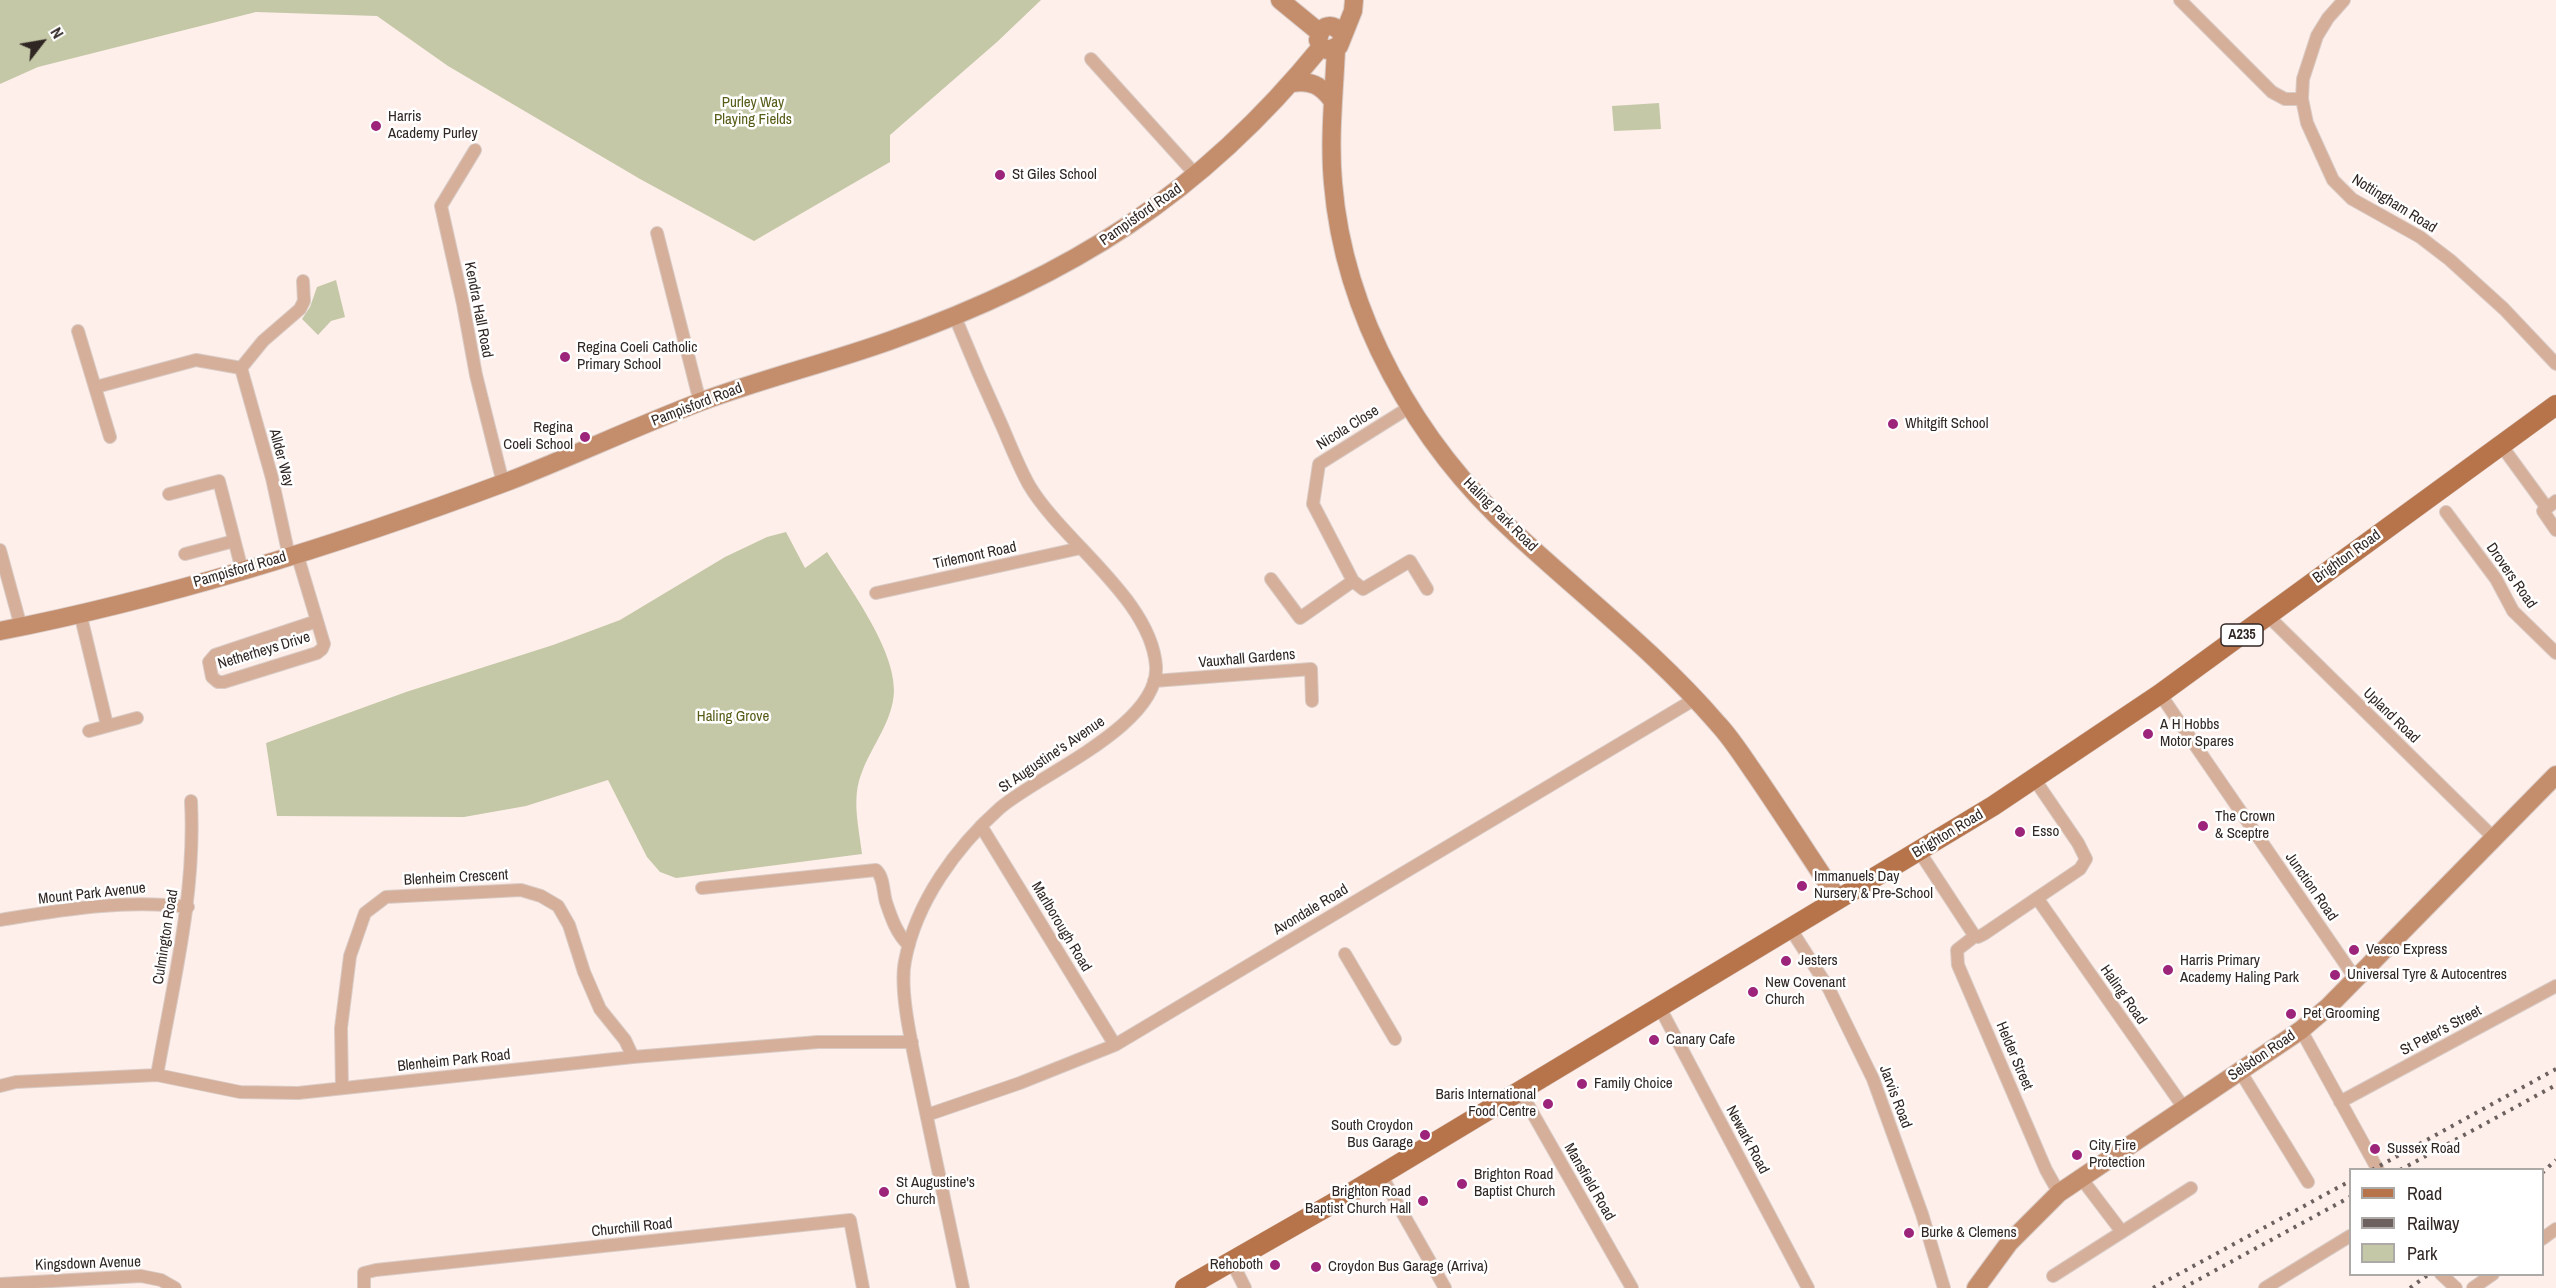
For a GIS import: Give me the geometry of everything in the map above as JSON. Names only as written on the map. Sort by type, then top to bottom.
[{"type":"main road","name":"Brighton Road","points":[[1185,1288],[1381,1175],[2035,780],[2160,694],[2556,405]]},
{"type":"street","points":[[1280,0],[1331,38]]},
{"type":"street","name":"Haling Park Road","points":[[1354,0],[1344,5],[1335,21],[1331,38],[1330,143],[1333,184],[1342,247],[1370,331],[1410,407],[1470,488],[1513,532],[1604,612],[1695,699],[1735,745],[1838,899]]},
{"type":"street","points":[[2180,0],[2272,92],[2285,99],[2302,99]]},
{"type":"street","name":"Nottingham Road","points":[[2344,0],[2328,18],[2317,36],[2305,69],[2302,99],[2312,134],[2333,180],[2344,193],[2420,237],[2443,254],[2504,309],[2556,364]]},
{"type":"street","name":"Pampisford Road","points":[[0,631],[80,613],[293,555],[503,483],[700,402],[955,317],[1025,286],[1076,259],[1149,213],[1196,175],[1256,121],[1331,38]]},
{"type":"street","points":[[1091,59],[1196,175]]},
{"type":"street","points":[[1292,83],[1303,81],[1315,84],[1332,100]]},
{"type":"street","name":"Kendra Hall Road","points":[[475,150],[441,206],[476,375],[503,483]]},
{"type":"street","points":[[657,233],[700,402]]},
{"type":"street","points":[[96,387],[196,360],[241,368],[263,341],[300,309],[304,301],[303,281]]},
{"type":"street","points":[[955,317],[1029,484],[1050,514],[1121,594],[1143,627],[1155,661],[1154,681]]},
{"type":"street","points":[[78,331],[110,437]]},
{"type":"street","name":"Allder Way","points":[[241,368],[293,555]]},
{"type":"street","name":"Nicola Close","points":[[1353,581],[1313,504],[1319,464],[1410,407]]},
{"type":"street","points":[[2501,445],[2551,505],[2543,511],[2556,530]]},
{"type":"street","points":[[169,494],[219,481],[242,570]]},
{"type":"street","name":"Drovers Road","points":[[2446,512],[2496,579],[2513,611],[2556,653]]},
{"type":"street","points":[[185,554],[234,541]]},
{"type":"street","name":"Tirlemont Road","points":[[876,593],[1081,549]]},
{"type":"street","points":[[0,550],[21,627]]},
{"type":"street","name":"Netherheys Drive","points":[[293,555],[317,621],[324,644],[322,650],[224,682],[216,681],[212,677],[209,665],[212,656],[317,621]]},
{"type":"street","points":[[1271,579],[1300,618],[1353,581],[1363,589],[1410,561],[1427,589]]},
{"type":"street","points":[[80,613],[107,725]]},
{"type":"street","name":"Upland Road","points":[[2268,616],[2494,838]]},
{"type":"street","name":"Vauxhall Gardens","points":[[1154,681],[1311,669],[1312,701]]},
{"type":"street","name":"St Augustine's Avenue","points":[[963,1288],[912,1042],[903,971],[909,945],[929,895],[981,826],[1027,788],[1123,726],[1140,707],[1154,681]]},
{"type":"street","name":"Junction Road","points":[[2160,694],[2355,978]]},
{"type":"street","name":"Avondale Road","points":[[927,1115],[1020,1083],[1115,1044],[1695,699]]},
{"type":"street","points":[[89,731],[137,718]]},
{"type":"street","name":"Selsdon Road","points":[[1976,1288],[2008,1243],[2059,1193],[2301,1030],[2329,1006],[2556,775]]},
{"type":"street","points":[[1919,851],[1975,936],[1984,934],[2080,869],[2086,859],[2078,843],[2035,780]]},
{"type":"street","name":"Culmington Road","points":[[157,1075],[188,907],[193,836],[191,801]]},
{"type":"street","name":"Marlborough Road","points":[[981,826],[1115,1044]]},
{"type":"street","points":[[702,888],[876,870],[881,878],[893,920],[902,940],[909,945]]},
{"type":"street","name":"Blenheim Crescent","points":[[342,1088],[340,1028],[350,956],[364,914],[386,897],[521,890],[541,896],[558,906],[568,925],[600,1010],[625,1040],[633,1057]]},
{"type":"street","name":"Haling Road","points":[[2037,898],[2184,1108]]},
{"type":"street","name":"Mount Park Avenue","points":[[0,920],[106,905],[157,903],[188,907]]},
{"type":"street","name":"Jarvis Road","points":[[1790,928],[1829,989],[1873,1079],[1922,1214],[1944,1288]]},
{"type":"street","name":"Helder Street","points":[[1975,936],[1958,950],[1958,965],[2046,1170],[2059,1193]]},
{"type":"street","points":[[1345,954],[1395,1039]]},
{"type":"street","name":"St Peter's Street","points":[[2340,1102],[2556,986]]},
{"type":"street","name":"Newark Road","points":[[1659,1006],[1808,1288]]},
{"type":"street","points":[[2301,1030],[2377,1168]]},
{"type":"street","name":"Blenheim Park Road","points":[[0,1086],[16,1082],[157,1075],[240,1092],[297,1093],[633,1057],[818,1042],[912,1042]]},
{"type":"street","points":[[2240,1071],[2308,1182]]},
{"type":"street","name":"Mansfield Road","points":[[1520,1091],[1632,1288]]},
{"type":"street","points":[[1381,1175],[1445,1288]]},
{"type":"street","points":[[2081,1178],[2122,1232]]},
{"type":"street","points":[[2053,1276],[2191,1188]]},
{"type":"street","name":"Churchill Road","points":[[364,1288],[364,1274],[376,1270],[850,1220],[863,1288]]},
{"type":"street","points":[[2265,1288],[2349,1237]]},
{"type":"street","points":[[1232,1262],[1245,1288]]},
{"type":"street","name":"Kingsdown Avenue","points":[[0,1284],[141,1276],[161,1280],[175,1288]]},
{"type":"street","points":[[2442,1276],[2456,1288]]},
{"type":"street","points":[[2473,1288],[2491,1276]]},
{"type":"green space","name":"Purley Way Playing Fields","points":[[0,0],[1041,0],[997,42],[890,135],[890,162],[754,241],[640,179],[448,66],[377,16],[256,12],[38,67],[0,84]]},
{"type":"green space","points":[[1659,103],[1661,129],[1614,131],[1612,106]]},
{"type":"green space","points":[[336,280],[345,317],[331,321],[318,335],[302,319],[310,307],[317,287]]},
{"type":"green space","name":"Haling Grove","points":[[786,532],[805,568],[827,552],[869,619],[887,656],[892,674],[894,691],[890,713],[866,762],[857,792],[856,802],[862,854],[676,878],[660,872],[647,857],[608,780],[526,806],[464,817],[277,816],[266,743],[406,692],[553,645],[620,620],[725,557],[767,537]]},
{"type":"railway","points":[[2376,1168],[2556,1069]]},
{"type":"railway","points":[[2404,1168],[2556,1085]]},
{"type":"railway","points":[[2544,1171],[2556,1160]]},
{"type":"railway","points":[[2153,1288],[2349,1182]]},
{"type":"railway","points":[[2183,1288],[2349,1198]]},
{"type":"railway","points":[[2410,1288],[2426,1276]]},
{"type":"place","name":"Harris Academy Purley","points":[[376,126]]},
{"type":"place","name":"St Giles School","points":[[1000,175]]},
{"type":"place","name":"Regina Coeli Catholic Primary School","points":[[565,357]]},
{"type":"place","name":"Whitgift School","points":[[1893,424]]},
{"type":"place","name":"Regina Coeli School","points":[[585,437]]},
{"type":"place","name":"A H Hobbs Motor Spares","points":[[2148,734]]},
{"type":"place","name":"The Crown & Sceptre","points":[[2203,826]]},
{"type":"place","name":"Esso","points":[[2020,832]]},
{"type":"place","name":"Immanuels Day Nursery & Pre-School","points":[[1802,886]]},
{"type":"place","name":"Vesco Express","points":[[2354,950]]},
{"type":"place","name":"Jesters","points":[[1786,961]]},
{"type":"place","name":"Harris Primary Academy Haling Park","points":[[2168,970]]},
{"type":"place","name":"Universal Tyre & Autocentres","points":[[2335,975]]},
{"type":"place","name":"New Covenant Church","points":[[1753,992]]},
{"type":"place","name":"Pet Grooming","points":[[2291,1014]]},
{"type":"place","name":"Canary Cafe","points":[[1654,1040]]},
{"type":"place","name":"Family Choice","points":[[1582,1084]]},
{"type":"place","name":"Baris International Food Centre","points":[[1548,1104]]},
{"type":"place","name":"South Croydon Bus Garage","points":[[1425,1135]]},
{"type":"place","name":"Sussex Road","points":[[2375,1149]]},
{"type":"place","name":"City Fire Protection","points":[[2077,1155]]},
{"type":"place","name":"Brighton Road Baptist Church","points":[[1462,1184]]},
{"type":"place","name":"St Augustine's Church","points":[[884,1192]]},
{"type":"place","name":"Brighton Road Baptist Church Hall","points":[[1423,1201]]},
{"type":"place","name":"Burke & Clemens","points":[[1909,1233]]},
{"type":"place","name":"Rehoboth","points":[[1275,1265]]},
{"type":"place","name":"Croydon Bus Garage (Arriva)","points":[[1316,1267]]}]
